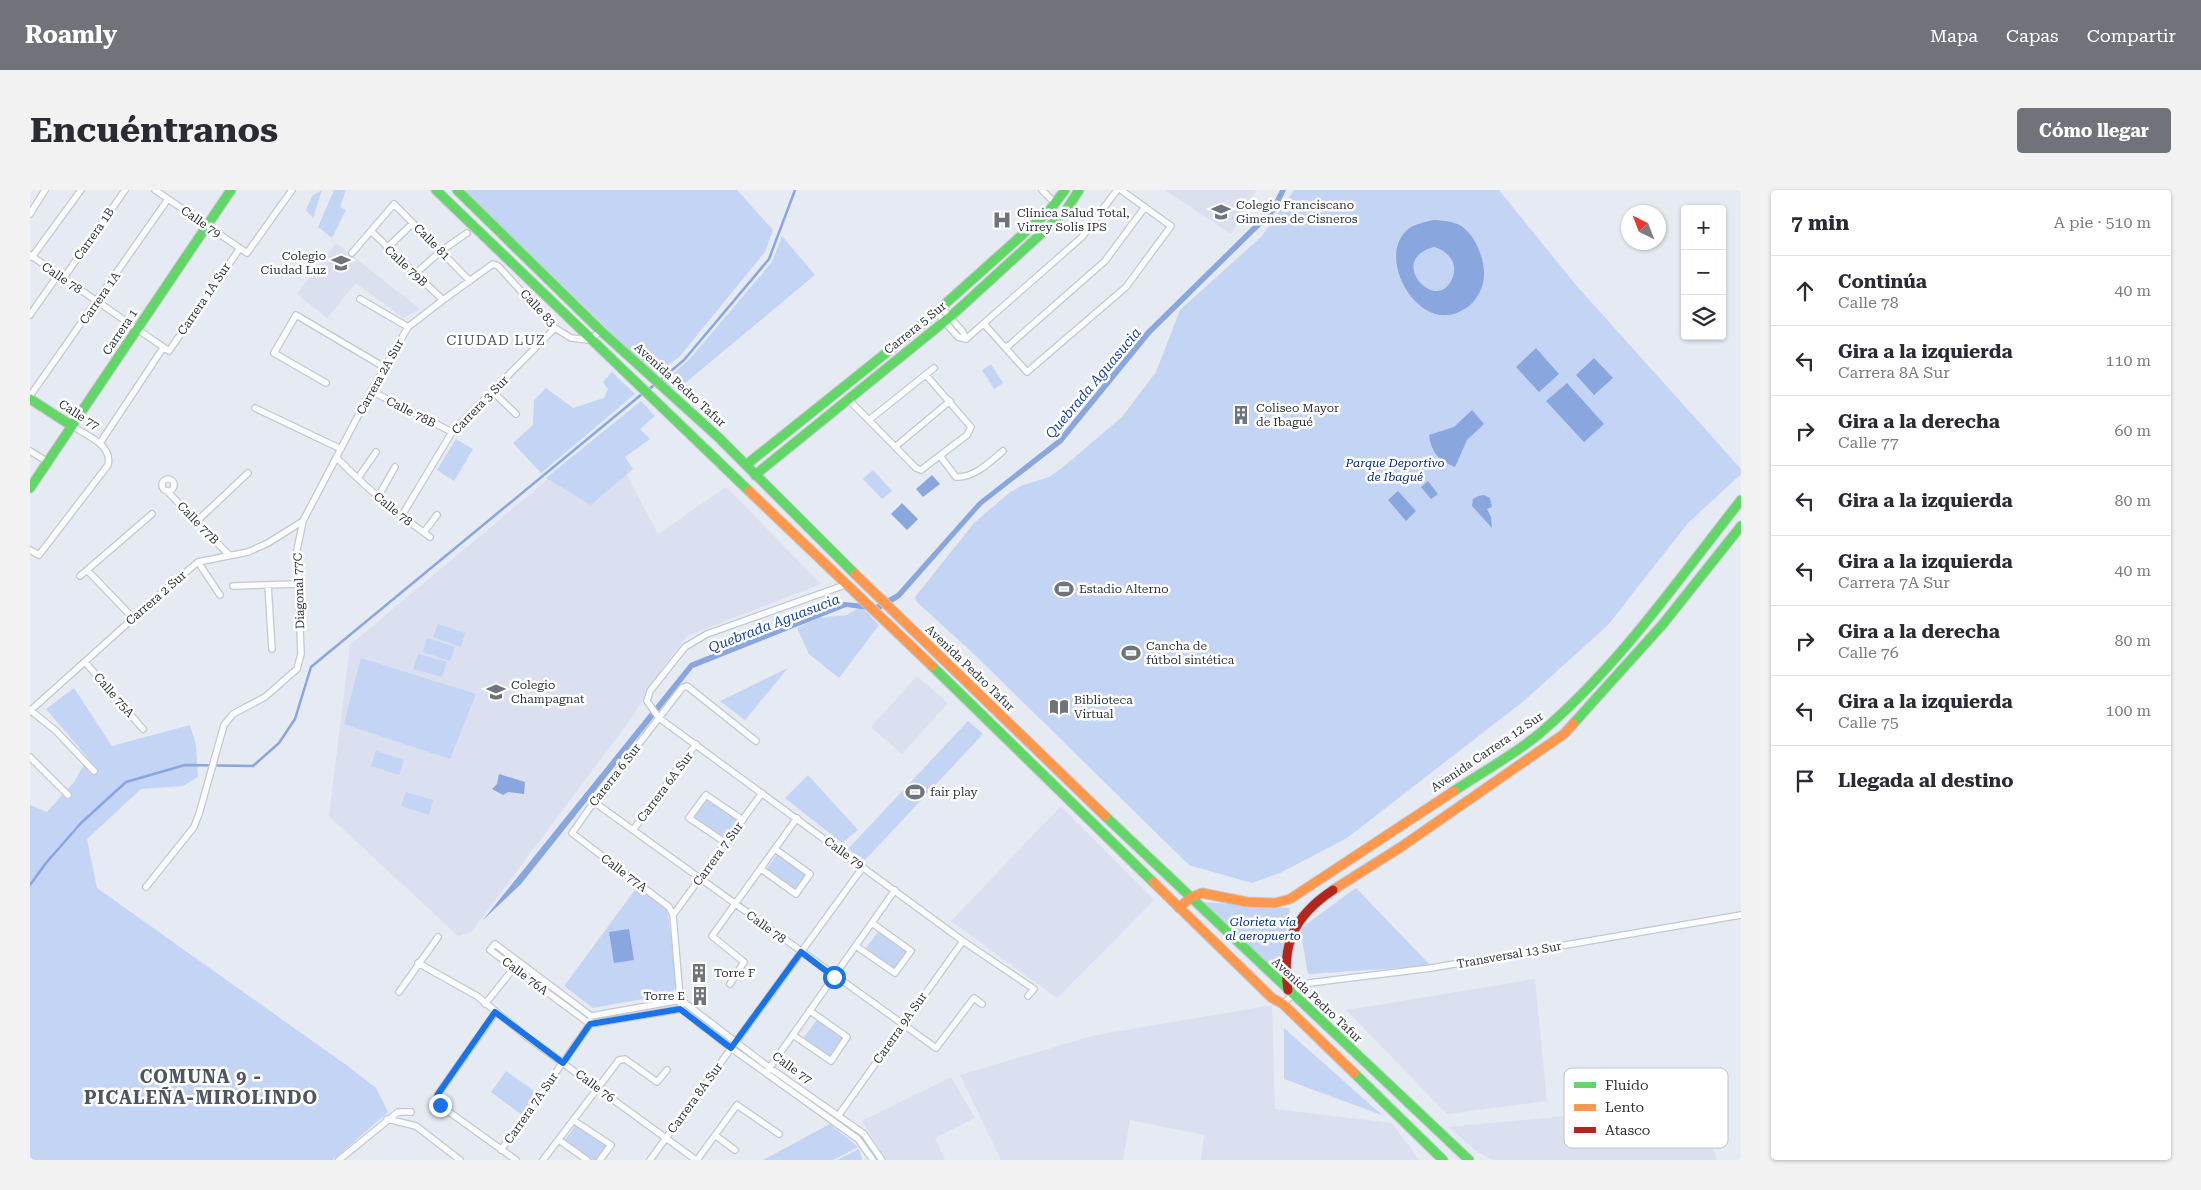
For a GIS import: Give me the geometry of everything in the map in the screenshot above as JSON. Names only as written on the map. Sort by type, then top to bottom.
[{"type":"main road","name":"Carrera 1","points":[[30,488],[231,190]]},
{"type":"main road","name":"Avenida Pedro Tafur","points":[[436,190],[590,340],[656,400],[877,613],[1272,998],[1283,1004],[1443,1160]]},
{"type":"main road","name":"Avenida Pedro Tafur","points":[[457,190],[601,331],[746,465],[891,610],[1190,898],[1469,1160]]},
{"type":"main road","name":"Carrera 5 Sur","points":[[746,465],[939,310],[1056,204],[1065,190]]},
{"type":"main road","name":"Carrera 5 Sur","points":[[755,475],[847,398],[947,319],[1065,212],[1079,190]]},
{"type":"main road","name":"Calle 77","points":[[30,397],[72,426]]},
{"type":"main road","name":"Avenida Carrera 12 Sur","points":[[1190,898],[1202,893],[1247,902],[1275,903],[1290,899],[1538,735],[1569,708],[1602,673],[1741,500]]},
{"type":"main road","points":[[1290,992],[1285,971],[1288,938],[1292,930],[1311,907],[1330,892],[1402,847],[1564,734],[1663,624],[1741,526]]},
{"type":"main road","points":[[1179,908],[1190,898]]},
{"type":"street","points":[[30,214],[46,190]]},
{"type":"street","points":[[31,256],[81,190]]},
{"type":"street","name":"Carrera 1B","points":[[30,315],[125,190]]},
{"type":"street","name":"Calle 79","points":[[156,190],[247,253],[292,190]]},
{"type":"street","points":[[1042,190],[1056,204]]},
{"type":"street","points":[[939,310],[958,337],[966,339],[1082,237],[1119,190],[1145,206],[1171,226],[1126,287],[1027,372],[984,324]]},
{"type":"street","name":"Carrera 1A","points":[[30,397],[168,199]]},
{"type":"street","name":"Calle 81","points":[[371,231],[394,204],[470,281]]},
{"type":"street","points":[[1006,348],[1105,261],[1145,206]]},
{"type":"street","points":[[387,248],[413,223]]},
{"type":"street","points":[[352,253],[371,231]]},
{"type":"street","name":"Calle 79B","points":[[371,231],[443,300]]},
{"type":"street","points":[[415,274],[441,251],[467,233]]},
{"type":"street","name":"Carrera 1A Sur","points":[[100,443],[240,248]]},
{"type":"street","name":"Calle 78","points":[[31,256],[166,349]]},
{"type":"street","name":"Calle 83","points":[[493,264],[498,266],[555,328],[571,338],[590,340]]},
{"type":"street","name":"Carrera 2A Sur","points":[[303,521],[371,391],[408,327],[493,264]]},
{"type":"street","points":[[360,299],[408,327]]},
{"type":"street","points":[[326,383],[274,353],[296,315],[384,367]]},
{"type":"street","name":"Carrera 3 Sur","points":[[401,517],[452,432],[555,328]]},
{"type":"street","points":[[590,340],[601,331]]},
{"type":"street","points":[[869,420],[934,368]]},
{"type":"street","points":[[847,398],[916,468],[921,470],[971,430],[969,422],[926,374]]},
{"type":"street","name":"Calle 78B","points":[[371,391],[452,432]]},
{"type":"street","points":[[493,392],[516,414]]},
{"type":"street","points":[[895,447],[950,401]]},
{"type":"street","points":[[255,408],[341,449]]},
{"type":"street","name":"Calle 77","points":[[30,550],[39,555],[108,465],[110,458],[108,452],[100,443],[72,426]]},
{"type":"street","points":[[30,451],[48,462]]},
{"type":"street","points":[[940,456],[956,477],[961,477],[979,470],[1003,451]]},
{"type":"street","points":[[358,478],[376,452]]},
{"type":"street","name":"Calle 78","points":[[336,458],[401,517],[430,537]]},
{"type":"street","points":[[378,497],[395,468]]},
{"type":"street","points":[[197,521],[248,472]]},
{"type":"street","points":[[162,473],[165,480],[162,486],[167,491],[174,488],[174,484],[169,479],[165,480]]},
{"type":"street","name":"Calle 77B","points":[[167,491],[230,555]]},
{"type":"street","points":[[80,576],[152,514]]},
{"type":"street","points":[[424,532],[437,515]]},
{"type":"street","name":"Carrera 2 Sur","points":[[30,710],[198,562],[248,552],[268,543],[303,521]]},
{"type":"street","name":"Diagonal 77C","points":[[146,888],[194,827],[227,719],[265,697],[297,669],[300,662],[299,584],[296,550],[303,521]]},
{"type":"street","points":[[198,562],[220,595]]},
{"type":"street","points":[[87,570],[133,618]]},
{"type":"street","points":[[233,586],[299,584]]},
{"type":"street","name":"Calle 79","points":[[846,584],[707,634],[685,647],[650,691],[647,701],[657,716],[963,940],[1034,989],[1028,996]]},
{"type":"street","points":[[268,585],[272,649]]},
{"type":"street","name":"Calle 75A","points":[[86,662],[144,728]]},
{"type":"street","name":"Carerra 6 Sur","points":[[572,833],[657,716],[682,688],[687,686],[756,741]]},
{"type":"street","points":[[30,710],[56,731],[94,771]]},
{"type":"street","name":"Carrera 6A Sur","points":[[633,830],[696,744]]},
{"type":"street","points":[[30,757],[68,795]]},
{"type":"street","name":"Carrera 7 Sur","points":[[673,915],[762,793]]},
{"type":"street","points":[[726,843],[689,818],[706,795],[743,820]]},
{"type":"street","name":"Calle 78","points":[[594,802],[834,977],[936,1048],[974,998],[982,1004]]},
{"type":"street","points":[[730,984],[744,962],[712,936],[797,818]]},
{"type":"street","name":"Calle 77A","points":[[572,833],[669,907],[673,915]]},
{"type":"street","points":[[761,869],[796,894],[810,874],[774,849]]},
{"type":"street","name":"Carrera 8A Sur","points":[[650,1160],[863,867]]},
{"type":"street","points":[[765,1073],[895,890]]},
{"type":"street","points":[[590,1024],[680,1009],[681,1000],[673,915]]},
{"type":"street","name":"Transversal 13 Sur","points":[[1283,1004],[1290,992],[1309,983],[1431,968],[1741,915]]},
{"type":"street","points":[[856,946],[895,973],[911,952],[872,924]]},
{"type":"street","points":[[399,992],[438,937]]},
{"type":"street","name":"Carerra 9A Sur","points":[[838,1116],[963,940]]},
{"type":"street","name":"Calle 76A","points":[[590,1024],[490,950],[495,944],[591,1016]]},
{"type":"street","name":"Calle 76","points":[[418,963],[477,996],[495,1012],[563,1063],[697,1160]]},
{"type":"street","points":[[485,1004],[514,968]]},
{"type":"street","points":[[526,978],[531,971]]},
{"type":"street","points":[[591,1016],[681,1000]]},
{"type":"street","name":"Calle 77","points":[[681,1000],[770,1068],[864,1134],[882,1160]]},
{"type":"street","name":"Calle 77","points":[[680,1009],[765,1073],[858,1139],[873,1160]]},
{"type":"street","points":[[793,1035],[830,1061],[847,1037],[810,1011]]},
{"type":"street","points":[[495,1012],[438,1094],[436,1100],[444,1109],[516,1160]]},
{"type":"street","name":"Carrera 7A Sur","points":[[501,1150],[590,1024],[591,1016]]},
{"type":"street","points":[[543,1160],[619,1060],[624,1059],[657,1082],[667,1070]]},
{"type":"street","points":[[697,1160],[738,1105],[779,1134]]},
{"type":"street","points":[[339,1160],[398,1112],[411,1112]]},
{"type":"street","points":[[387,1120],[416,1126],[460,1160]]},
{"type":"street","points":[[573,1120],[610,1146],[600,1160]]},
{"type":"street","points":[[840,1126],[844,1121]]},
{"type":"street","points":[[716,1136],[735,1150]]},
{"type":"street","points":[[559,1140],[587,1160]]},
{"type":"shaded area","name":"Colegio Franciscano Gimenes de Cisneros","points":[[1165,190],[1256,190],[1231,234]]},
{"type":"shaded area","name":"Colegio Ciudad Luz","points":[[336,243],[420,309],[403,318],[356,283],[327,318],[297,294]]},
{"type":"shaded area","name":"Colegio Champagnat","points":[[604,432],[658,534],[726,487],[821,584],[687,636],[663,667],[633,716],[471,932],[458,936],[329,816],[350,645]]},
{"type":"shaded area","points":[[917,676],[948,703],[902,754],[871,727]]},
{"type":"shaded area","points":[[1061,806],[1154,900],[1057,998],[951,921]]},
{"type":"shaded area","points":[[1535,979],[1547,1101],[1447,1114],[1346,1010]]},
{"type":"shaded area","points":[[1272,1005],[1275,1109],[1392,1123],[1419,1160],[1201,1160],[1204,1135],[1130,1120],[1123,1160],[1001,1160],[960,1075],[1092,1036]]},
{"type":"shaded area","points":[[951,1077],[975,1118],[935,1138],[945,1160],[887,1160],[862,1121]]},
{"type":"shaded area","points":[[1564,1116],[1564,1148],[1713,1148],[1717,1160],[1493,1160],[1479,1153],[1448,1127]]},
{"type":"green space","points":[[322,190],[313,218],[306,210],[312,196]]},
{"type":"green space","points":[[334,190],[346,190],[340,207],[346,210],[332,238],[318,227]]},
{"type":"green space","points":[[464,190],[737,190],[773,230],[765,252],[680,356],[655,375]]},
{"type":"green space","name":"Parque Deportivo de Ibagué","points":[[1294,190],[1499,190],[1575,284],[1741,469],[1741,474],[1688,523],[1608,625],[1525,700],[1347,838],[1280,873],[1252,883],[1189,865],[976,656],[917,602],[915,597],[974,523],[1009,493],[1021,486],[1049,477],[1062,468],[1122,417],[1156,372],[1180,310],[1262,236]]},
{"type":"green space","points":[[782,236],[815,275],[679,388],[672,388],[664,381],[688,361],[772,262]]},
{"type":"green space","points":[[991,364],[1003,383],[994,389],[982,370]]},
{"type":"green space","points":[[612,372],[635,394],[541,473],[513,443],[533,425],[534,400],[546,388],[573,408],[604,398],[608,389],[603,382]]},
{"type":"green space","points":[[641,401],[655,416],[640,429],[650,439],[625,457],[633,469],[591,505],[546,478]]},
{"type":"green space","points":[[456,439],[473,449],[454,481],[437,470]]},
{"type":"green space","points":[[873,470],[892,491],[882,499],[863,479]]},
{"type":"green space","points":[[861,606],[879,625],[839,678],[809,654],[797,628],[818,618],[847,615]]},
{"type":"green space","points":[[438,624],[465,633],[461,647],[433,637]]},
{"type":"green space","points":[[427,638],[455,647],[450,661],[423,652]]},
{"type":"green space","points":[[418,654],[447,662],[442,677],[413,669]]},
{"type":"green space","points":[[361,658],[476,694],[450,759],[344,724]]},
{"type":"green space","points":[[788,668],[745,720],[720,701]]},
{"type":"green space","points":[[74,688],[112,746],[190,725],[196,745],[198,777],[183,786],[141,789],[87,839],[97,888],[376,1088],[388,1112],[333,1160],[30,1160],[30,805],[47,812],[74,782],[88,758],[46,709]]},
{"type":"green space","name":"fair play","points":[[968,721],[983,734],[865,860],[848,849]]},
{"type":"green space","points":[[376,751],[404,760],[399,775],[371,766]]},
{"type":"green space","points":[[808,775],[858,830],[842,843],[785,798]]},
{"type":"green space","points":[[406,792],[433,800],[429,815],[401,806]]},
{"type":"green space","points":[[706,796],[739,819],[726,839],[691,817]]},
{"type":"green space","points":[[778,853],[809,874],[795,892],[765,871]]},
{"type":"green space","points":[[638,886],[667,910],[678,983],[671,994],[593,1008],[564,986]]},
{"type":"green space","points":[[1356,888],[1431,966],[1308,974],[1300,929]]},
{"type":"green space","name":"Glorieta vía al aeropuerto","points":[[1202,902],[1290,908],[1279,977]]},
{"type":"green space","points":[[880,929],[911,951],[895,973],[864,951]]},
{"type":"green space","points":[[819,1017],[847,1037],[831,1061],[802,1040]]},
{"type":"green space","points":[[1284,1028],[1382,1115],[1284,1079]]},
{"type":"green space","points":[[506,1071],[537,1093],[522,1115],[491,1092]]},
{"type":"green space","points":[[577,1124],[609,1146],[598,1160],[591,1160],[564,1141]]},
{"type":"green space","points":[[830,1124],[858,1147],[833,1160],[763,1160]]},
{"type":"green space","points":[[859,1149],[862,1160],[837,1160]]},
{"type":"water","name":"Quebrada Aguasucia","points":[[1280,190],[1286,190],[1276,211],[1151,334],[1062,443],[982,505],[900,598],[878,611],[846,607],[693,668],[521,884],[483,920],[690,663],[844,602],[876,605],[897,593],[978,502],[1058,439],[1146,331],[1271,208]]},
{"type":"water","points":[[1434,220],[1451,222],[1463,227],[1475,242],[1482,258],[1484,274],[1479,293],[1470,305],[1461,311],[1446,315],[1431,312],[1418,303],[1407,290],[1399,275],[1396,259],[1398,244],[1406,231],[1416,225]],"holes":[[[1434,247],[1451,258],[1454,273],[1445,288],[1436,291],[1427,288],[1419,281],[1414,272],[1414,263],[1420,254]]]},
{"type":"water","points":[[1536,348],[1559,374],[1539,392],[1516,367]]},
{"type":"water","points":[[1594,358],[1613,378],[1594,395],[1576,375]]},
{"type":"water","points":[[1567,383],[1604,424],[1584,442],[1546,401]]},
{"type":"water","points":[[1472,410],[1484,424],[1467,440],[1455,467],[1440,459],[1434,451],[1429,435],[1454,427]]},
{"type":"water","points":[[932,475],[940,484],[923,497],[916,489]]},
{"type":"water","points":[[1428,481],[1438,494],[1431,499],[1421,487]]},
{"type":"water","points":[[1398,491],[1416,511],[1406,521],[1388,500]]},
{"type":"water","points":[[1484,495],[1490,498],[1492,507],[1487,509],[1491,517],[1492,528],[1472,506],[1473,499]]},
{"type":"water","points":[[902,503],[918,519],[907,530],[891,514]]},
{"type":"water","points":[[499,774],[525,782],[524,794],[508,792],[503,795],[492,789],[497,784]]},
{"type":"water","points":[[629,929],[634,960],[614,963],[609,932]]},
{"type":"waterway","points":[[647,391],[684,360],[769,259],[795,190]]},
{"type":"waterway","points":[[30,885],[46,863],[81,823],[126,782],[185,765],[253,766],[279,743],[295,719],[311,667],[642,394]]},
{"type":"traffic: fast","points":[[30,488],[231,190]]},
{"type":"traffic: fast","points":[[436,190],[749,491]]},
{"type":"traffic: fast","points":[[457,190],[601,331],[718,437],[855,574]]},
{"type":"traffic: fast","points":[[746,465],[926,321],[1049,211],[1065,190]]},
{"type":"traffic: fast","points":[[755,475],[950,317],[1065,212],[1079,190]]},
{"type":"traffic: fast","points":[[30,399],[72,426]]},
{"type":"traffic: fast","points":[[1454,791],[1530,741],[1568,708],[1621,652],[1646,622],[1741,500]]},
{"type":"traffic: fast","points":[[1573,724],[1663,624],[1741,526]]},
{"type":"traffic: fast","points":[[932,666],[1153,882]]},
{"type":"traffic: fast","points":[[1105,816],[1469,1160]]},
{"type":"traffic: fast","points":[[1354,1073],[1443,1160]]},
{"type":"traffic: slow","points":[[749,491],[932,666]]},
{"type":"traffic: slow","points":[[855,574],[1105,816]]},
{"type":"traffic: slow","points":[[1333,890],[1401,847],[1564,734],[1573,724]]},
{"type":"traffic: slow","points":[[1179,908],[1190,898],[1202,893],[1247,902],[1275,903],[1290,899],[1454,791]]},
{"type":"traffic: slow","points":[[1153,882],[1272,998],[1283,1004],[1354,1073]]},
{"type":"traffic: jam","points":[[1288,990],[1287,959],[1293,932],[1309,910],[1333,890]]},
{"type":"place","name":"Colegio Franciscano Gimenes de Cisneros","points":[[1221,212]]},
{"type":"place","name":"Clínica Salud Total, Virrey Solís IPS","points":[[1002,220]]},
{"type":"place","name":"Colegio Ciudad Luz","points":[[341,263]]},
{"type":"place","name":"Coliseo Mayor de Ibagué","points":[[1241,415]]},
{"type":"place","name":"Estadio Alterno","points":[[1064,589]]},
{"type":"place","name":"Cancha de fútbol sintética","points":[[1131,653]]},
{"type":"place","name":"Colegio Champagnat","points":[[496,692]]},
{"type":"place","name":"Biblioteca Virtual","points":[[1059,707]]},
{"type":"place","name":"fair play","points":[[915,792]]},
{"type":"place","name":"Torre F","points":[[699,973]]},
{"type":"place","name":"Torre E","points":[[700,996]]},
{"type":"district","name":"CIUDAD LUZ","points":[[496,340]]},
{"type":"district","name":"COMUNA 9 - PICALEÑA-MIROLINDO","points":[[201,1086]]},
{"type":"route","points":[[440,1105],[436,1100],[438,1094],[495,1012],[563,1063],[590,1024],[680,1009],[731,1048],[801,952],[834,977]]}]
